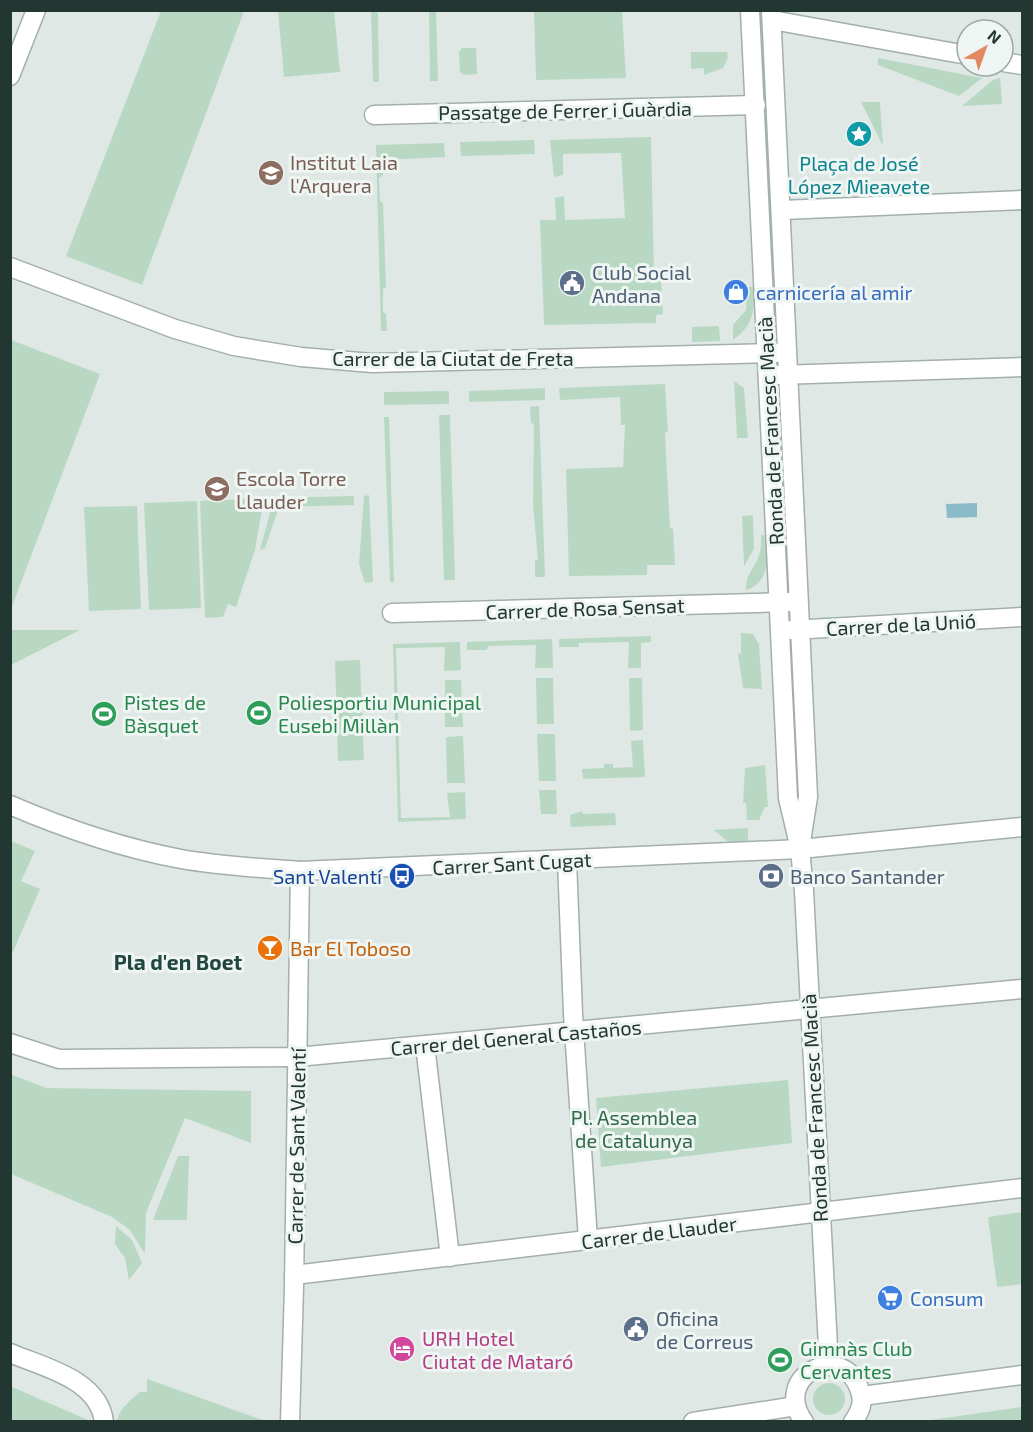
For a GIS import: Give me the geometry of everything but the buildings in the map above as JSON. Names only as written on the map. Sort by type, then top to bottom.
[{"type":"street","points":[[10,76],[36,10]]},
{"type":"street","name":"Ronda de Francesc Macià","points":[[750,10],[788,798],[800,849],[829,1366]]},
{"type":"street","points":[[771,15],[955,53]]},
{"type":"street","name":"Ronda de Francesc Macià","points":[[771,15],[790,374],[808,797],[800,849]]},
{"type":"street","name":"Passatge de Ferrer i Guàrdia","points":[[374,115],[756,105]]},
{"type":"street","points":[[782,210],[1023,200]]},
{"type":"street","name":"Carrer de la Ciutat de Freta","points":[[10,267],[175,329],[234,346],[301,357],[372,363],[789,353]]},
{"type":"street","points":[[767,375],[1023,367]]},
{"type":"street","name":"Carrer de Rosa Sensat","points":[[392,613],[799,601]]},
{"type":"street","name":"Carrer de la Unió","points":[[780,630],[1023,617]]},
{"type":"street","name":"Carrer Sant Cugat","points":[[10,805],[66,829],[137,849],[222,865],[300,871],[800,849],[1023,827]]},
{"type":"street","points":[[567,860],[574,1031],[588,1240]]},
{"type":"street","name":"Carrer de Sant Valentí","points":[[290,1422],[300,871]]},
{"type":"street","name":"Carrer del General Castaños","points":[[10,1043],[59,1059],[297,1058],[1023,989]]},
{"type":"street","points":[[425,1046],[450,1257]]},
{"type":"street","name":"Carrer de Llauder","points":[[294,1275],[1023,1188]]},
{"type":"street","points":[[10,1353],[84,1386],[96,1399],[104,1422]]},
{"type":"street","points":[[693,1422],[800,1414],[796,1390],[803,1378],[814,1369],[829,1366],[846,1371],[854,1377],[862,1396],[859,1413],[853,1422]]},
{"type":"street","points":[[862,1396],[1023,1376]]},
{"type":"green space","points":[[161,11],[244,11],[142,285],[66,256]]},
{"type":"green space","points":[[278,11],[334,11],[340,72],[284,77]]},
{"type":"green space","points":[[371,11],[378,13],[379,82],[373,82]]},
{"type":"green space","points":[[429,11],[436,11],[438,81],[430,81]]},
{"type":"green space","points":[[534,11],[622,11],[626,78],[536,80]]},
{"type":"green space","points":[[757,11],[764,11],[779,343],[775,342]]},
{"type":"green space","points":[[462,48],[476,48],[477,74],[464,75],[460,72],[459,52]]},
{"type":"green space","points":[[691,52],[727,52],[728,58],[723,68],[704,75],[704,68],[691,69]]},
{"type":"green space","points":[[878,58],[955,73],[955,78],[982,78],[959,96],[878,65]]},
{"type":"green space","points":[[1000,78],[1002,104],[962,106],[993,80]]},
{"type":"green space","points":[[861,102],[880,102],[883,146]]},
{"type":"green space","points":[[651,137],[654,277],[661,277],[663,314],[656,315],[656,323],[544,325],[540,220],[556,220],[555,198],[564,196],[565,220],[625,218],[621,153],[563,154],[563,175],[554,177],[550,140]]},
{"type":"green space","points":[[534,140],[535,154],[461,156],[460,142]]},
{"type":"green space","points":[[444,143],[445,157],[382,160],[383,175],[379,178],[380,201],[383,203],[386,288],[383,289],[383,312],[386,314],[387,331],[381,331],[376,145]]},
{"type":"green space","points":[[747,287],[755,287],[751,317],[745,329],[733,340],[733,325],[746,310]]},
{"type":"green space","points":[[719,326],[720,341],[692,342],[692,327]]},
{"type":"green space","points":[[11,340],[100,374],[11,609]]},
{"type":"green space","points":[[734,381],[744,388],[748,438],[737,438]]},
{"type":"green space","points":[[665,384],[670,528],[673,529],[675,565],[647,565],[647,575],[569,576],[566,469],[623,467],[625,425],[621,425],[620,397],[560,400],[559,388]]},
{"type":"green space","points":[[545,388],[545,400],[469,402],[469,391]]},
{"type":"green space","points":[[780,388],[791,589],[787,587],[777,392]]},
{"type":"green space","points":[[449,391],[449,404],[384,405],[384,392]]},
{"type":"green space","points":[[539,406],[545,577],[535,577],[535,560],[538,560],[533,504],[534,424],[531,423],[530,407]]},
{"type":"green space","points":[[439,415],[450,415],[455,580],[444,580]]},
{"type":"green space","points":[[384,417],[389,417],[394,582],[390,582]]},
{"type":"green space","points":[[369,495],[373,582],[365,583],[359,564],[364,496]]},
{"type":"green space","points":[[354,496],[354,505],[279,507],[265,548],[260,550],[274,498]]},
{"type":"green space","points":[[264,498],[255,550],[236,607],[228,604],[223,617],[205,618],[200,501]]},
{"type":"green space","points":[[197,501],[201,608],[149,610],[144,503]]},
{"type":"green space","points":[[137,506],[141,609],[89,611],[84,507]]},
{"type":"green space","points":[[753,515],[754,549],[744,566],[742,516]]},
{"type":"green space","points":[[761,535],[769,535],[769,551],[764,575],[754,586],[746,590],[748,577],[759,554]]},
{"type":"green space","points":[[11,630],[80,630],[11,665]]},
{"type":"green space","points":[[741,633],[753,634],[759,644],[762,689],[743,688],[738,654],[741,653]]},
{"type":"green space","points":[[651,636],[651,642],[641,643],[641,668],[628,668],[629,642],[579,643],[579,647],[559,647],[559,639]]},
{"type":"green space","points":[[552,639],[553,668],[535,668],[536,645],[488,646],[487,650],[467,650],[467,642]]},
{"type":"green space","points":[[460,642],[461,670],[444,671],[445,647],[396,648],[401,818],[450,817],[447,793],[465,792],[466,819],[398,822],[393,644]]},
{"type":"green space","points":[[360,660],[364,760],[338,761],[335,661]]},
{"type":"green space","points":[[536,678],[553,678],[554,724],[537,724]]},
{"type":"green space","points":[[629,678],[642,678],[643,730],[630,731]]},
{"type":"green space","points":[[445,680],[461,680],[463,727],[445,727]]},
{"type":"green space","points":[[537,734],[555,734],[556,781],[539,781]]},
{"type":"green space","points":[[463,736],[465,783],[447,783],[446,737]]},
{"type":"green space","points":[[643,740],[645,777],[583,779],[582,769],[604,768],[604,764],[613,764],[613,768],[633,767],[631,741]]},
{"type":"green space","points":[[765,765],[768,807],[765,807],[759,820],[747,820],[746,803],[743,803],[745,768]]},
{"type":"green space","points":[[539,790],[556,790],[557,814],[541,814]]},
{"type":"green space","points":[[582,811],[583,814],[615,813],[616,825],[571,827],[570,815]]},
{"type":"green space","points":[[748,828],[748,841],[731,844],[714,830]]},
{"type":"green space","points":[[11,841],[35,851],[21,881],[40,889],[13,952],[10,951]]},
{"type":"green space","points":[[10,1074],[46,1088],[251,1091],[251,1143],[185,1118],[146,1213],[145,1254],[130,1230],[112,1217],[11,1174]]},
{"type":"green space","name":"Pl. Assemblea de Catalunya","points":[[788,1080],[792,1143],[601,1167],[596,1098]]},
{"type":"green space","points":[[178,1156],[189,1156],[187,1220],[153,1220]]},
{"type":"green space","points":[[1022,1212],[1022,1284],[997,1287],[988,1217]]},
{"type":"green space","points":[[116,1226],[132,1240],[142,1263],[129,1280],[125,1258],[115,1244]]},
{"type":"green space","points":[[147,1379],[265,1421],[117,1421],[120,1412],[129,1401],[140,1392],[147,1392]]},
{"type":"green space","points":[[829,1383],[841,1387],[845,1399],[841,1411],[829,1415],[817,1411],[813,1399],[817,1387]]},
{"type":"green space","points":[[10,1386],[88,1420],[89,1421],[11,1421]]},
{"type":"green space","points":[[1022,1407],[1022,1421],[924,1421]]},
{"type":"water","points":[[977,503],[977,517],[947,518],[946,504]]},
{"type":"place","name":"Plaça de José López Mieavete","points":[[859,134]]},
{"type":"place","name":"Institut Laia l'Arquera","points":[[271,173]]},
{"type":"place","name":"Club Social Andana","points":[[572,283]]},
{"type":"place","name":"carnicería al amir","points":[[736,292]]},
{"type":"place","name":"Escola Torre Llauder","points":[[217,489]]},
{"type":"place","name":"Poliesportiu Municipal Eusebi Millàn","points":[[259,713]]},
{"type":"place","name":"Pistes de Bàsquet","points":[[104,714]]},
{"type":"place","name":"Sant Valentí","points":[[402,876]]},
{"type":"place","name":"Banco Santander","points":[[771,876]]},
{"type":"place","name":"Bar El Toboso","points":[[270,948]]},
{"type":"place","name":"Consum","points":[[890,1298]]},
{"type":"place","name":"Oficina de Correus","points":[[636,1329]]},
{"type":"place","name":"URH Hotel Ciutat de Mataró","points":[[402,1349]]},
{"type":"place","name":"Gimnàs Club Cervantes","points":[[780,1360]]},
{"type":"district","name":"Pla d'en Boet","points":[[178,961]]}]
